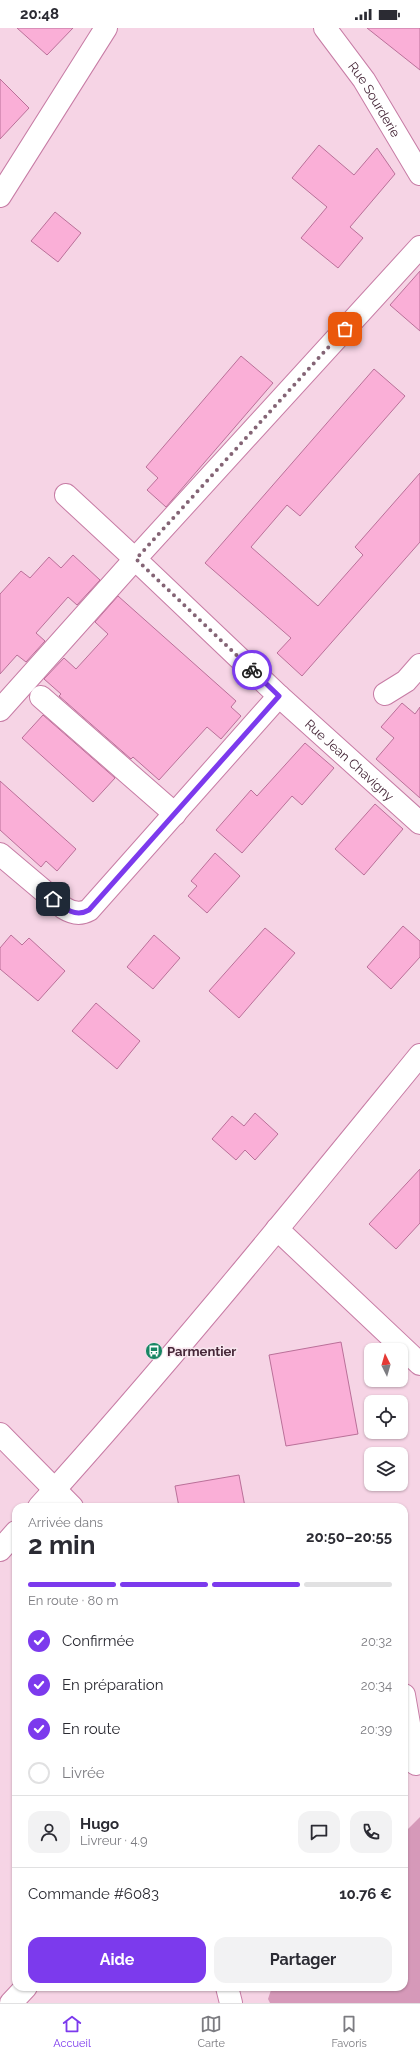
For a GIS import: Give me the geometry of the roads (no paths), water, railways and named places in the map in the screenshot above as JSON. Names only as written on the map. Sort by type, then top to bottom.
[{"type":"street","points":[[0,196],[106,28]]},
{"type":"street","name":"Rue Sourderie","points":[[325,28],[364,80],[420,174]]},
{"type":"street","points":[[0,710],[420,247]]},
{"type":"street","name":"Rue Jean Chavigny","points":[[66,495],[136,559],[279,696],[420,823]]},
{"type":"street","points":[[385,694],[406,681],[420,665]]},
{"type":"street","points":[[0,854],[64,908],[71,912],[84,913],[89,910],[279,696]]},
{"type":"street","points":[[42,697],[175,814]]},
{"type":"street","points":[[43,1503],[139,1394],[420,1055]]},
{"type":"street","points":[[277,1229],[420,1364]]},
{"type":"street","points":[[0,1434],[68,1503]]},
{"type":"street","points":[[0,1550],[12,1536]]},
{"type":"street","points":[[408,1727],[413,1767]]},
{"type":"street","points":[[11,2003],[22,1991]]},
{"type":"street","points":[[228,1991],[231,2003]]},
{"type":"place","name":"Parmentier","points":[[154,1351]]}]
